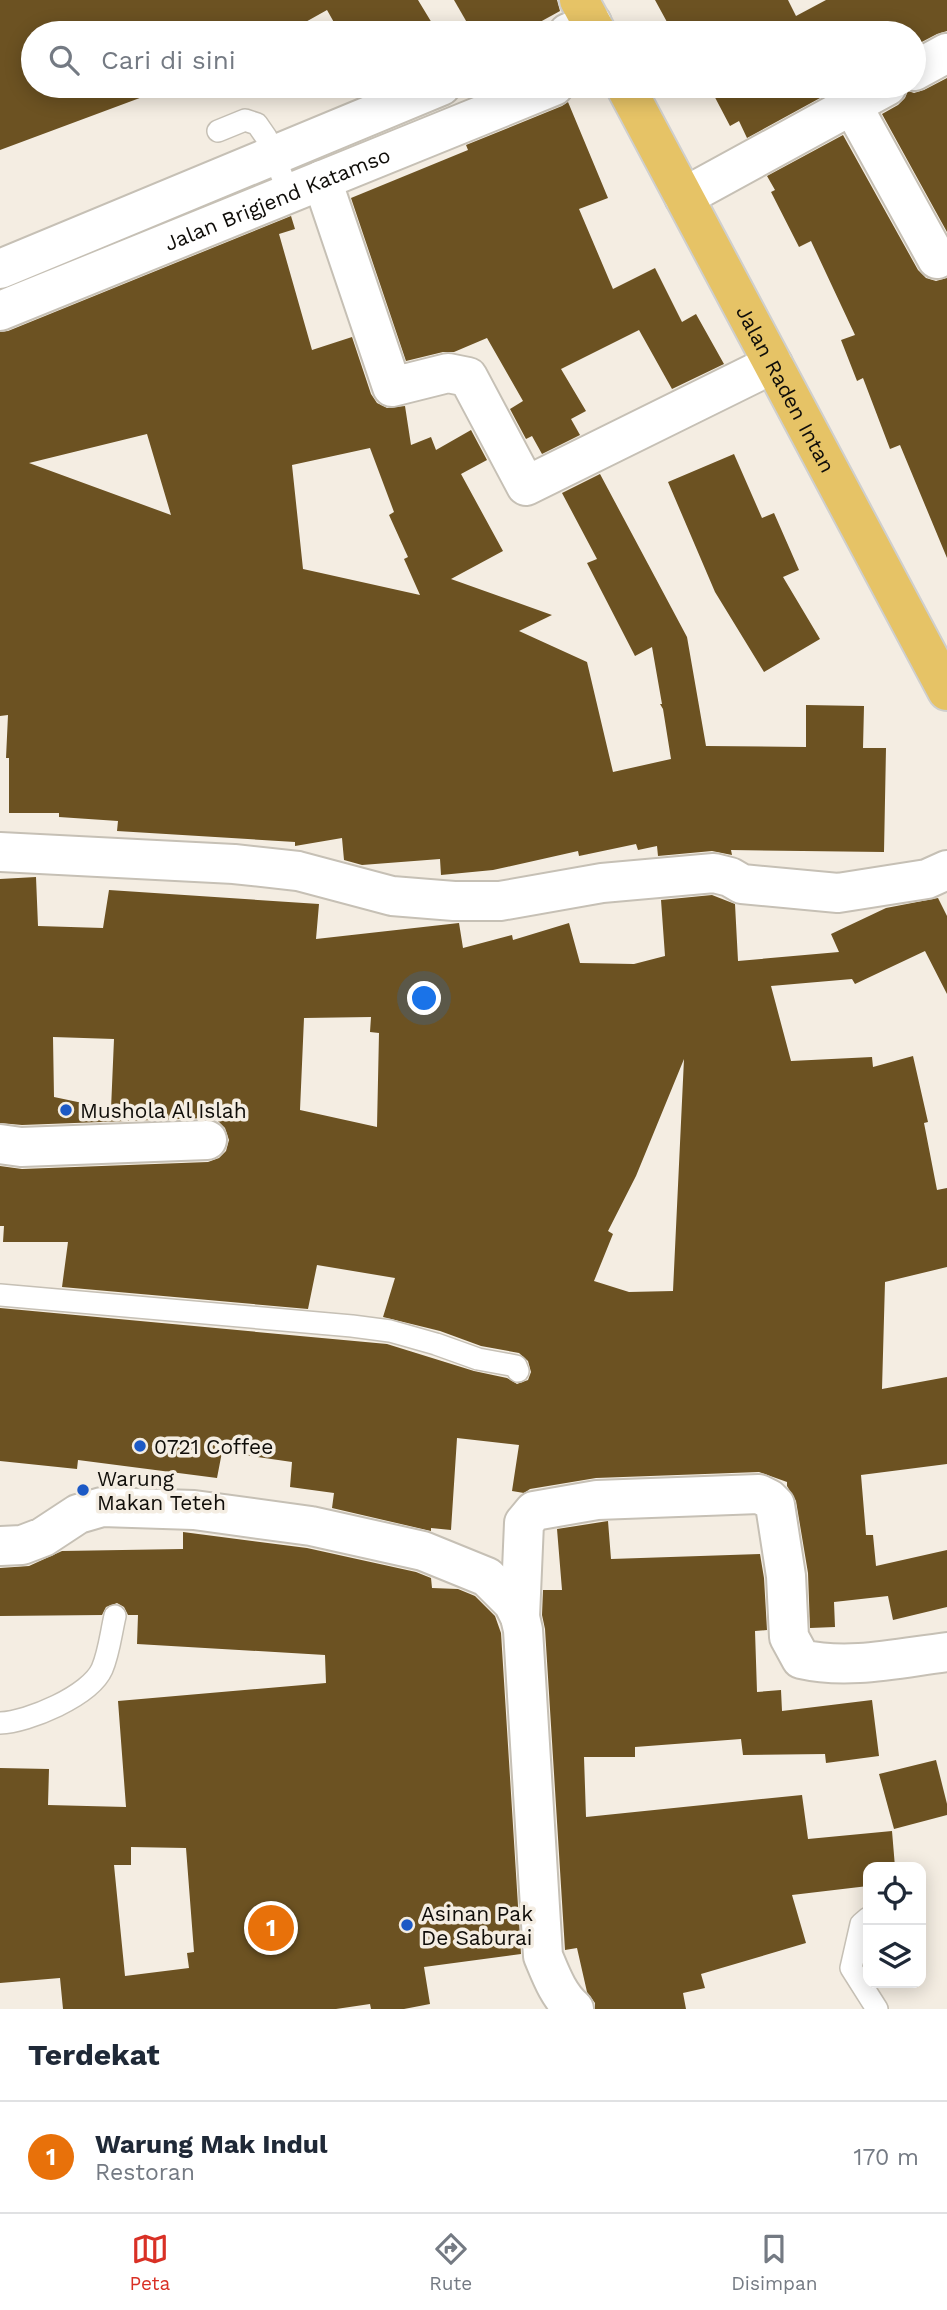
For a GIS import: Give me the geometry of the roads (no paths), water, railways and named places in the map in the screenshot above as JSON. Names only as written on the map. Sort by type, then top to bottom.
[{"type":"main road","name":"Jalan Raden Intan","points":[[631,98],[947,691]]},
{"type":"street","points":[[926,64],[947,53]]},
{"type":"street","name":"Jalan Brigjend Katamso","points":[[0,269],[412,98]]},
{"type":"street","name":"Jalan Brigjend Katamso","points":[[0,311],[524,98]]},
{"type":"street","points":[[684,197],[865,98]]},
{"type":"street","points":[[852,105],[937,259]]},
{"type":"street","points":[[306,186],[392,387],[448,373],[468,377],[526,486],[773,364]]},
{"type":"street","points":[[0,852],[234,864],[298,871],[392,895],[454,901],[500,901],[602,883],[714,873],[730,877],[742,884],[838,893],[927,879],[947,870]]},
{"type":"street","points":[[0,1144],[21,1147],[207,1140]]},
{"type":"street","points":[[520,1617],[524,1523],[534,1511],[597,1500],[759,1494],[775,1505],[786,1576],[789,1637],[801,1659],[825,1665],[947,1652]]},
{"type":"street","points":[[0,1545],[22,1545],[43,1536],[78,1514],[102,1507],[194,1510],[311,1526],[423,1551],[487,1577],[513,1602],[523,1630],[543,1956],[554,1983],[574,2009]]},
{"type":"lane","points":[[218,131],[245,120],[257,124],[274,155],[306,186]]},
{"type":"lane","points":[[0,1295],[390,1331],[436,1343],[478,1359],[516,1366],[518,1371]]},
{"type":"lane","points":[[0,1723],[15,1723],[81,1692],[101,1671],[115,1616]]},
{"type":"lane","points":[[863,1922],[851,1968],[877,2009]]},
{"type":"place","name":"Mushola Al Islah","points":[[66,1110]]},
{"type":"place","name":"0721 Coffee","points":[[140,1446]]},
{"type":"place","name":"Warung Makan Teteh","points":[[83,1490]]},
{"type":"place","name":"Asinan Pak De Saburai","points":[[407,1925]]},
{"type":"place","name":"Warung Mak Indul","points":[[271,1928]]}]
